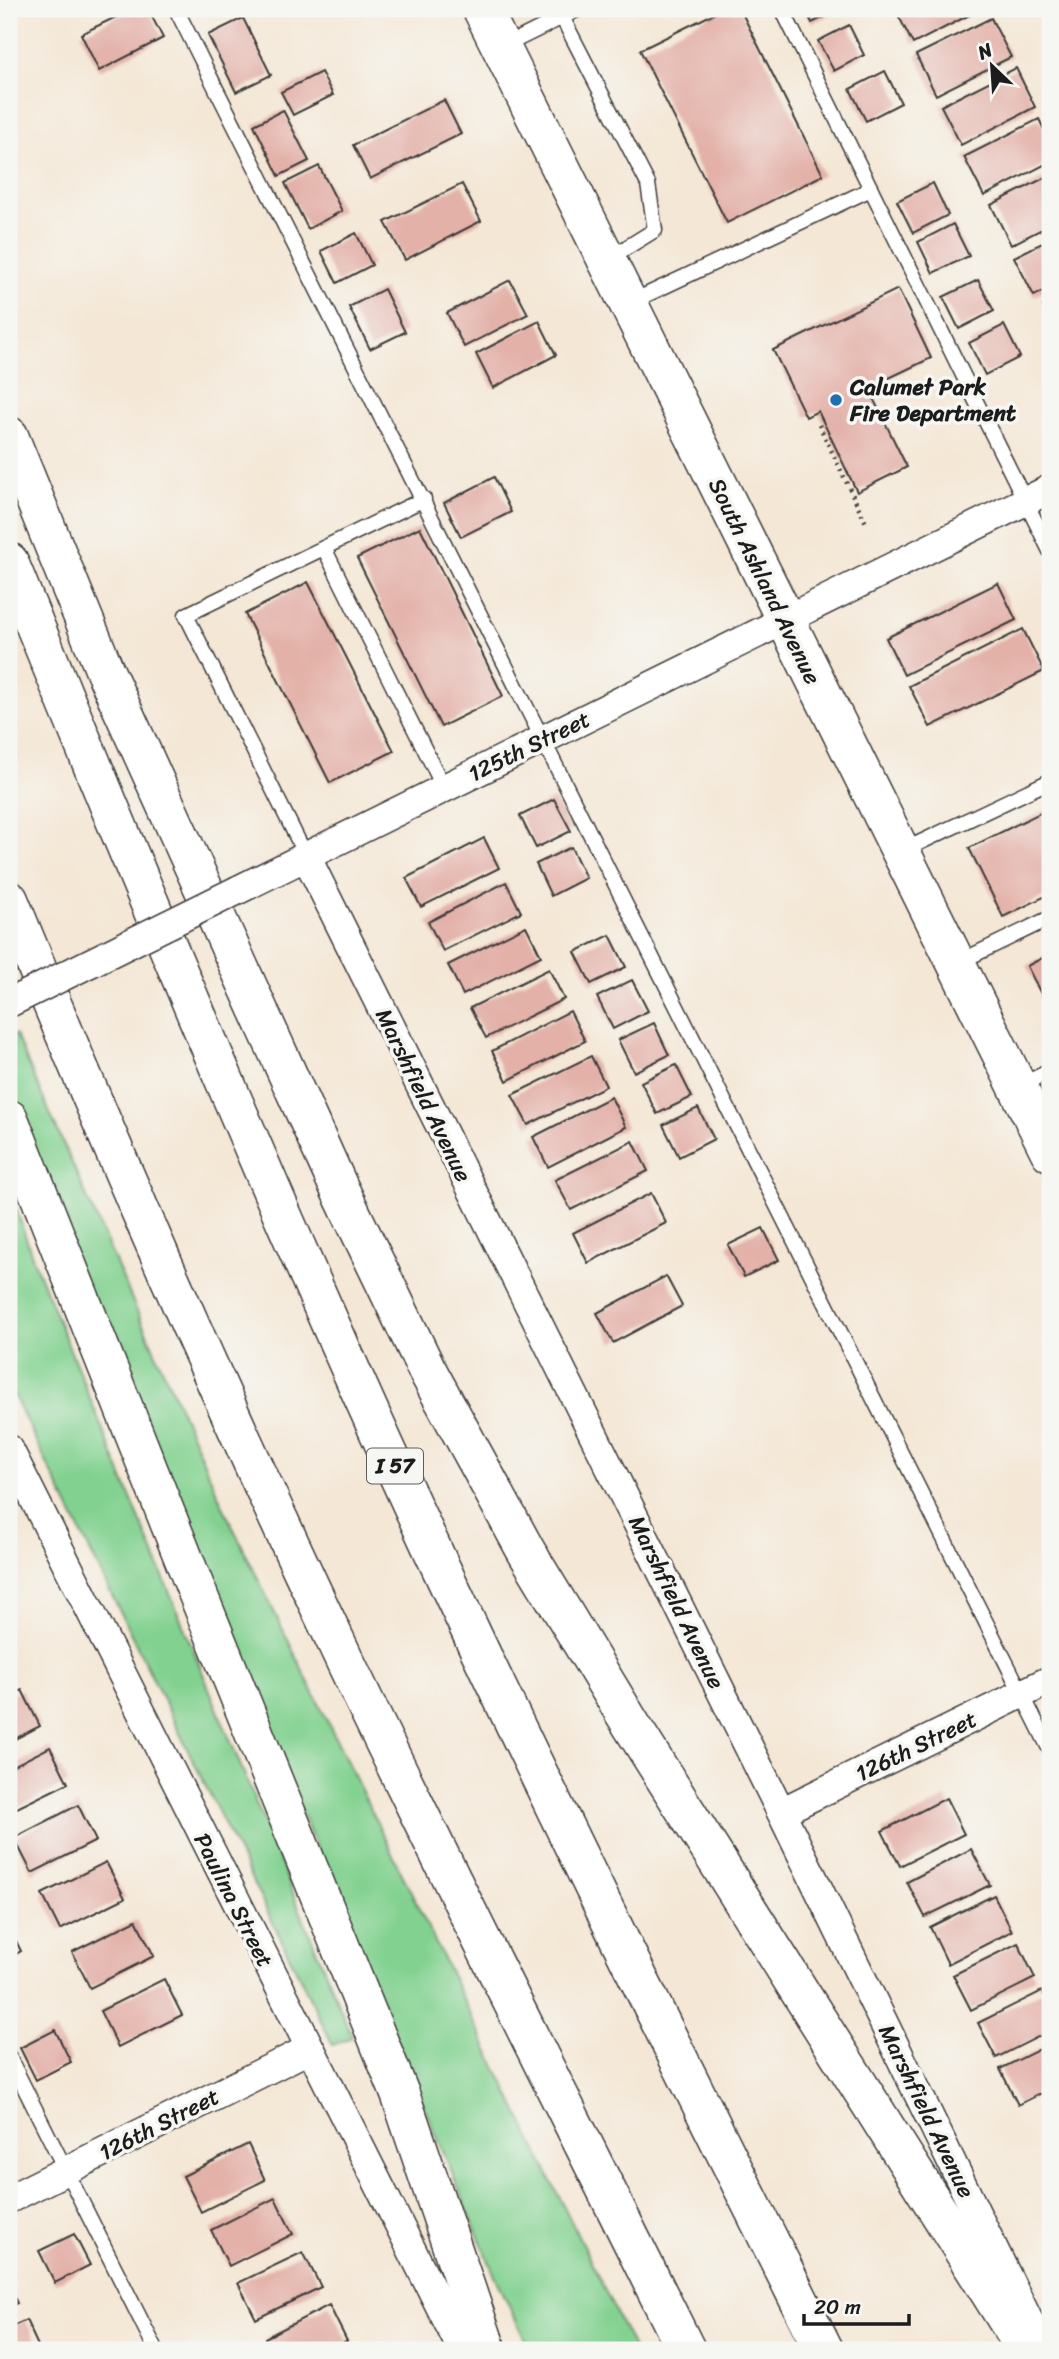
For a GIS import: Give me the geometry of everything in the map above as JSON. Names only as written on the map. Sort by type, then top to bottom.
[{"type":"main road","name":"South Ashland Avenue","points":[[482,9],[956,963],[1034,1079],[1050,1152]]},
{"type":"main road","points":[[9,436],[116,696],[340,1190],[426,1368],[526,1551],[632,1726],[1026,2350]]},
{"type":"main road","name":"I 57","points":[[9,562],[142,889],[318,1296],[437,1559],[627,1955],[824,2350]]},
{"type":"main road","points":[[9,900],[62,1031],[201,1349],[341,1651],[686,2350]]},
{"type":"main road","points":[[9,1119],[400,2094],[487,2350]]},
{"type":"street","name":"125th Street","points":[[9,1003],[1038,495]]},
{"type":"street","name":"Marshfield Avenue","points":[[306,856],[781,1812],[1044,2350]]},
{"type":"street","name":"Paulina Street","points":[[9,1448],[461,2350]]},
{"type":"street","name":"126th Street","points":[[781,1812],[1050,1680]]},
{"type":"street","name":"126th Street","points":[[9,2199],[309,2049]]},
{"type":"lane","points":[[176,9],[1050,1750]]},
{"type":"lane","points":[[501,47],[579,9]]},
{"type":"lane","points":[[782,9],[871,189],[1038,495],[1050,551]]},
{"type":"lane","points":[[562,17],[648,184],[655,230],[606,260]]},
{"type":"lane","points":[[628,304],[871,189]]},
{"type":"lane","points":[[306,856],[186,615],[424,499]]},
{"type":"lane","points":[[324,548],[444,788]]},
{"type":"lane","points":[[901,852],[1050,781]]},
{"type":"lane","points":[[956,963],[1050,918]]},
{"type":"lane","points":[[9,2057],[156,2350]]},
{"type":"path","points":[[819,425],[867,525]]},
{"type":"green space","points":[[15,1034],[226,1513],[634,2350],[530,2350],[493,2271],[65,1240],[9,1077],[9,1037]]},
{"type":"green space","points":[[9,1187],[34,1262],[352,2037],[333,2045],[9,1386]]},
{"type":"building","points":[[132,9],[148,9],[163,38],[99,71],[81,34]]},
{"type":"building","points":[[723,9],[740,9],[823,175],[727,223],[640,50]]},
{"type":"building","points":[[805,9],[841,9],[812,23]]},
{"type":"building","points":[[895,9],[981,9],[913,44]]},
{"type":"building","points":[[243,18],[271,75],[236,92],[208,35]]},
{"type":"building","points":[[991,18],[1011,57],[936,95],[916,55]]},
{"type":"building","points":[[849,25],[864,55],[834,71],[818,41]]},
{"type":"building","points":[[1016,68],[1035,107],[961,145],[941,106]]},
{"type":"building","points":[[885,71],[901,103],[866,121],[850,89]]},
{"type":"building","points":[[321,72],[333,95],[293,115],[281,92]]},
{"type":"building","points":[[444,100],[461,134],[370,179],[353,145]]},
{"type":"building","points":[[283,110],[309,161],[279,176],[254,125]]},
{"type":"building","points":[[1039,119],[1050,142],[1050,162],[984,196],[964,157]]},
{"type":"building","points":[[319,166],[342,211],[308,229],[285,183]]},
{"type":"building","points":[[1050,175],[1050,225],[1011,245],[991,205]]},
{"type":"building","points":[[933,183],[948,215],[913,233],[897,201]]},
{"type":"building","points":[[462,184],[481,221],[405,260],[385,222]]},
{"type":"building","points":[[953,224],[969,256],[933,273],[918,242]]},
{"type":"building","points":[[356,233],[372,265],[337,283],[321,251]]},
{"type":"building","points":[[1050,239],[1050,288],[1034,296],[1014,257]]},
{"type":"building","points":[[510,280],[528,314],[464,347],[447,313]]},
{"type":"building","points":[[978,280],[994,311],[959,329],[943,297]]},
{"type":"building","points":[[384,289],[405,332],[370,349],[349,307]]},
{"type":"building","name":"Calumet Park Fire Department","points":[[898,289],[931,358],[868,388],[907,467],[857,492],[818,411],[806,417],[773,350]]},
{"type":"building","points":[[1050,303],[1050,321],[1043,306]]},
{"type":"building","points":[[539,321],[556,355],[493,388],[476,354]]},
{"type":"building","points":[[1004,325],[1020,357],[985,375],[969,343]]},
{"type":"building","points":[[494,477],[511,512],[461,537],[444,503]]},
{"type":"building","points":[[420,527],[503,696],[441,727],[357,558]]},
{"type":"building","points":[[308,582],[394,751],[330,783],[245,614]]},
{"type":"building","points":[[998,583],[1016,620],[904,675],[886,638]]},
{"type":"building","points":[[1023,629],[1044,671],[930,727],[909,686]]},
{"type":"building","points":[[554,799],[571,831],[536,848],[520,816]]},
{"type":"building","points":[[1050,808],[1050,894],[1003,917],[969,848]]},
{"type":"building","points":[[484,838],[499,868],[421,907],[406,878]]},
{"type":"building","points":[[571,847],[586,878],[551,896],[536,864]]},
{"type":"building","points":[[506,882],[521,912],[443,951],[428,922]]},
{"type":"building","points":[[526,926],[541,956],[463,995],[448,965]]},
{"type":"building","points":[[610,935],[626,967],[591,984],[575,952]]},
{"type":"building","points":[[1050,954],[1050,1012],[1027,966]]},
{"type":"building","points":[[549,969],[564,999],[486,1038],[470,1008]]},
{"type":"building","points":[[632,980],[648,1011],[613,1029],[597,997]]},
{"type":"building","points":[[570,1011],[585,1041],[507,1081],[492,1051]]},
{"type":"building","points":[[654,1023],[669,1055],[634,1072],[618,1040]]},
{"type":"building","points":[[591,1056],[606,1086],[528,1125],[512,1095]]},
{"type":"building","points":[[676,1065],[692,1097],[657,1114],[641,1082]]},
{"type":"building","points":[[611,1097],[626,1127],[548,1167],[533,1137]]},
{"type":"building","points":[[698,1108],[714,1139],[679,1157],[663,1125]]},
{"type":"building","points":[[633,1141],[648,1171],[571,1210],[555,1180]]},
{"type":"building","points":[[651,1193],[666,1223],[588,1263],[573,1233]]},
{"type":"building","points":[[763,1228],[779,1260],[744,1277],[728,1245]]},
{"type":"building","points":[[666,1276],[682,1306],[613,1343],[597,1313]]},
{"type":"building","points":[[22,1690],[40,1726],[9,1742],[9,1696]]},
{"type":"building","points":[[50,1747],[68,1783],[9,1812],[9,1768]]},
{"type":"building","points":[[946,1798],[964,1834],[900,1866],[882,1831]]},
{"type":"building","points":[[78,1805],[96,1841],[32,1873],[14,1838]]},
{"type":"building","points":[[971,1849],[990,1885],[925,1917],[907,1882]]},
{"type":"building","points":[[106,1862],[125,1898],[60,1930],[42,1894]]},
{"type":"building","points":[[994,1895],[1012,1931],[948,1964],[930,1927]]},
{"type":"building","points":[[136,1920],[154,1956],[90,1988],[72,1952]]},
{"type":"building","points":[[9,1927],[21,1951],[9,1958]]},
{"type":"building","points":[[1018,1943],[1035,1978],[971,2010],[953,1975]]},
{"type":"building","points":[[164,1979],[182,2015],[118,2047],[100,2011]]},
{"type":"building","points":[[1042,1991],[1050,2007],[1050,2031],[996,2058],[978,2023]]},
{"type":"building","points":[[55,2030],[71,2062],[36,2080],[20,2048]]},
{"type":"building","points":[[1050,2044],[1050,2089],[1018,2105],[1000,2069]]},
{"type":"building","points":[[248,2144],[265,2180],[201,2212],[183,2176]]},
{"type":"building","points":[[275,2198],[293,2234],[229,2266],[211,2230]]},
{"type":"building","points":[[74,2234],[90,2265],[55,2283],[39,2251]]},
{"type":"building","points":[[303,2252],[321,2287],[256,2319],[238,2283]]},
{"type":"building","points":[[9,2287],[17,2303],[9,2307]]},
{"type":"building","points":[[329,2305],[347,2341],[329,2350],[271,2350],[265,2338]]},
{"type":"building","points":[[26,2320],[40,2350],[9,2350],[9,2328]]},
{"type":"place","name":"Calumet Park Fire Department","points":[[836,400]]}]
